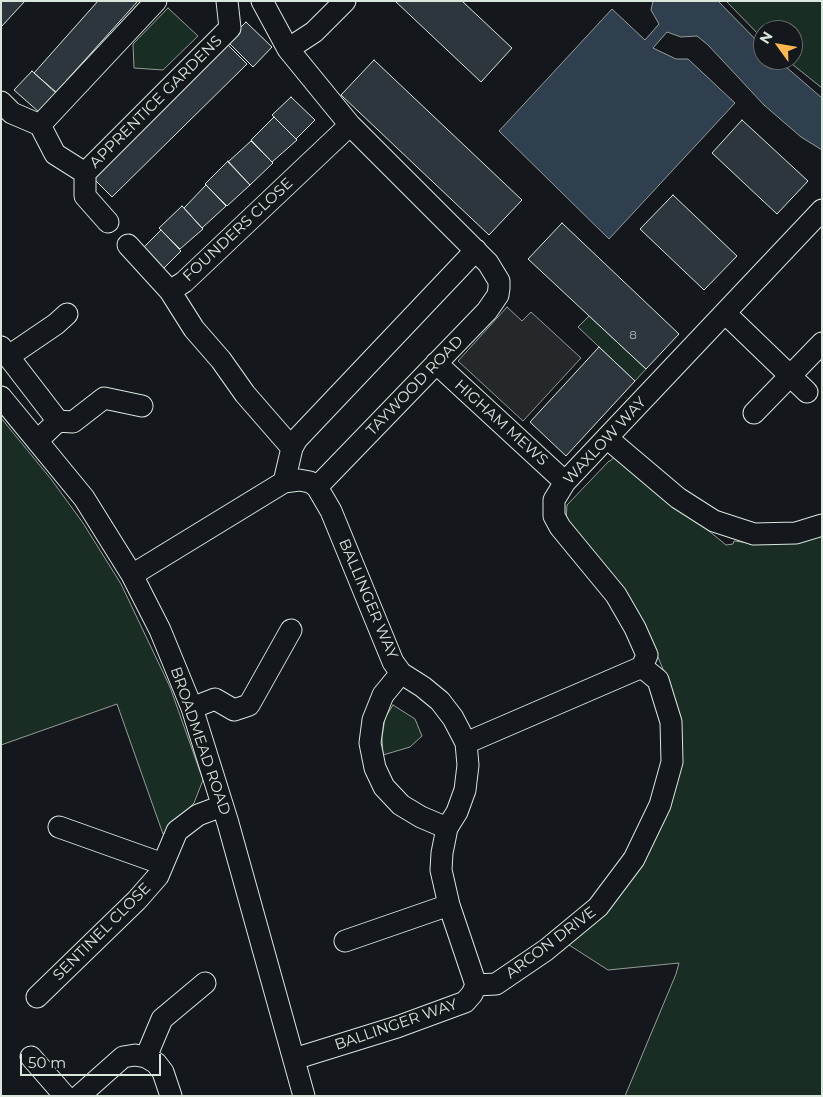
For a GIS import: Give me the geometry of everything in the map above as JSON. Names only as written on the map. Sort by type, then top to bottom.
[{"type":"street","points":[[1,102],[12,113],[40,125],[156,1]]},
{"type":"street","name":"APPRENTICE GARDENS","points":[[108,222],[85,196],[85,173],[230,28],[226,1]]},
{"type":"street","name":"TAYWOOD ROAD","points":[[262,1],[288,49],[350,125],[476,250],[495,273],[500,288],[498,295],[487,311],[317,487]]},
{"type":"street","points":[[288,49],[314,32],[345,1]]},
{"type":"street","name":"APPRENTICE GARDENS","points":[[40,125],[55,154],[85,173]]},
{"type":"street","name":"FOUNDERS CLOSE","points":[[128,244],[170,291],[184,282],[350,125]]},
{"type":"street","name":"WAXLOW WAY","points":[[642,668],[647,655],[630,620],[616,595],[556,521],[554,516],[554,500],[566,482],[822,210]]},
{"type":"street","points":[[284,482],[292,448],[298,438],[476,250]]},
{"type":"street","points":[[170,291],[194,329],[221,360],[245,394],[292,448]]},
{"type":"street","points":[[724,313],[807,392]]},
{"type":"street","points":[[58,421],[5,351],[56,324],[67,314]]},
{"type":"street","points":[[754,413],[822,342]]},
{"type":"street","name":"HIGHAM MEWS","points":[[436,364],[566,482]]},
{"type":"street","name":"BROADMEAD ROAD","points":[[1,398],[84,498],[132,575],[160,630],[192,708],[222,806],[304,1096]]},
{"type":"street","points":[[37,441],[58,421],[73,422],[104,398],[142,406]]},
{"type":"street","points":[[607,438],[678,498],[714,521],[754,534],[796,533],[822,525]]},
{"type":"street","points":[[132,575],[284,482],[305,480],[317,487]]},
{"type":"street","name":"BALLINGER WAY","points":[[294,1059],[397,1027],[465,1002],[476,986],[449,905],[441,870],[447,828],[457,812],[465,790],[468,765],[466,743],[453,718],[440,701],[401,673],[393,662],[331,511],[317,487]]},
{"type":"street","points":[[192,708],[215,699],[234,710],[249,705],[291,630]]},
{"type":"street","points":[[466,743],[642,668]]},
{"type":"street","name":"ARCON DRIVE","points":[[476,986],[496,984],[546,950],[598,907],[634,859],[660,805],[672,762],[671,722],[658,680],[642,668]]},
{"type":"street","points":[[401,673],[383,695],[373,720],[370,743],[375,768],[384,787],[402,805],[421,817],[447,828]]},
{"type":"street","name":"SENTINEL CLOSE","points":[[37,997],[137,900],[158,876],[177,831],[198,815],[222,806]]},
{"type":"street","name":"SENTINEL CLOSE","points":[[59,826],[163,864]]},
{"type":"street","points":[[345,941],[449,905]]},
{"type":"street","points":[[146,1057],[162,1019],[205,983]]},
{"type":"street","points":[[79,1096],[123,1057],[135,1055],[146,1057],[156,1063],[163,1072],[172,1096]]},
{"type":"street","points":[[31,1057],[65,1096]]},
{"type":"green space","points":[[726,1],[822,1],[822,88],[800,70],[803,70],[803,20],[753,20],[753,29]]},
{"type":"green space","points":[[168,8],[198,36],[163,70],[134,68],[133,44]]},
{"type":"green space","points":[[589,316],[646,369],[635,381],[578,327]]},
{"type":"green space","points":[[1,418],[51,479],[83,523],[121,584],[170,687],[203,780],[194,803],[163,834],[117,704],[1,745]]},
{"type":"green space","points":[[617,455],[726,545],[733,544],[734,541],[750,543],[822,536],[822,1096],[625,1096],[679,963],[608,970],[566,943],[656,821],[670,686],[655,650],[566,520],[567,505]]},
{"type":"green space","points":[[393,705],[415,719],[422,736],[410,747],[383,755],[382,737],[385,718]]},
{"type":"shaded area","points":[[507,307],[522,321],[531,312],[581,358],[523,421],[458,361]]},
{"type":"water","points":[[653,1],[718,1],[753,37],[753,70],[790,70],[822,98],[822,150],[801,137],[764,105],[708,45],[697,36],[681,37],[667,32],[653,48],[676,59],[688,59],[735,103],[609,239],[499,131],[612,9],[645,40],[659,24],[651,10]]},
{"type":"building","points":[[1,1],[25,1],[1,27]]},
{"type":"building","points":[[98,1],[138,1],[56,92],[34,73]]},
{"type":"building","points":[[395,1],[462,1],[512,48],[481,82]]},
{"type":"building","points":[[246,22],[272,47],[253,67],[227,41]]},
{"type":"building","points":[[226,43],[247,64],[112,197],[92,177]]},
{"type":"building","points":[[374,60],[522,200],[489,235],[341,95]]},
{"type":"building","points":[[32,71],[57,94],[40,113],[14,90]]},
{"type":"building","points":[[291,97],[315,120],[296,139],[272,115]]},
{"type":"building","points":[[274,117],[297,140],[272,162],[251,140]]},
{"type":"building","points":[[742,120],[808,181],[777,214],[712,153]]},
{"type":"building","points":[[251,141],[273,163],[250,185],[228,162]]},
{"type":"building","points":[[228,161],[250,185],[227,206],[205,184]]},
{"type":"building","points":[[206,185],[226,206],[202,228],[184,208]]},
{"type":"building","points":[[673,195],[737,256],[704,290],[640,229]]},
{"type":"building","points":[[182,206],[203,229],[180,249],[159,228]]},
{"type":"building","points":[[562,223],[679,334],[646,369],[528,259]]},
{"type":"building","points":[[161,230],[181,251],[161,271],[140,251]]},
{"type":"building","points":[[599,347],[635,381],[566,456],[530,422]]}]
